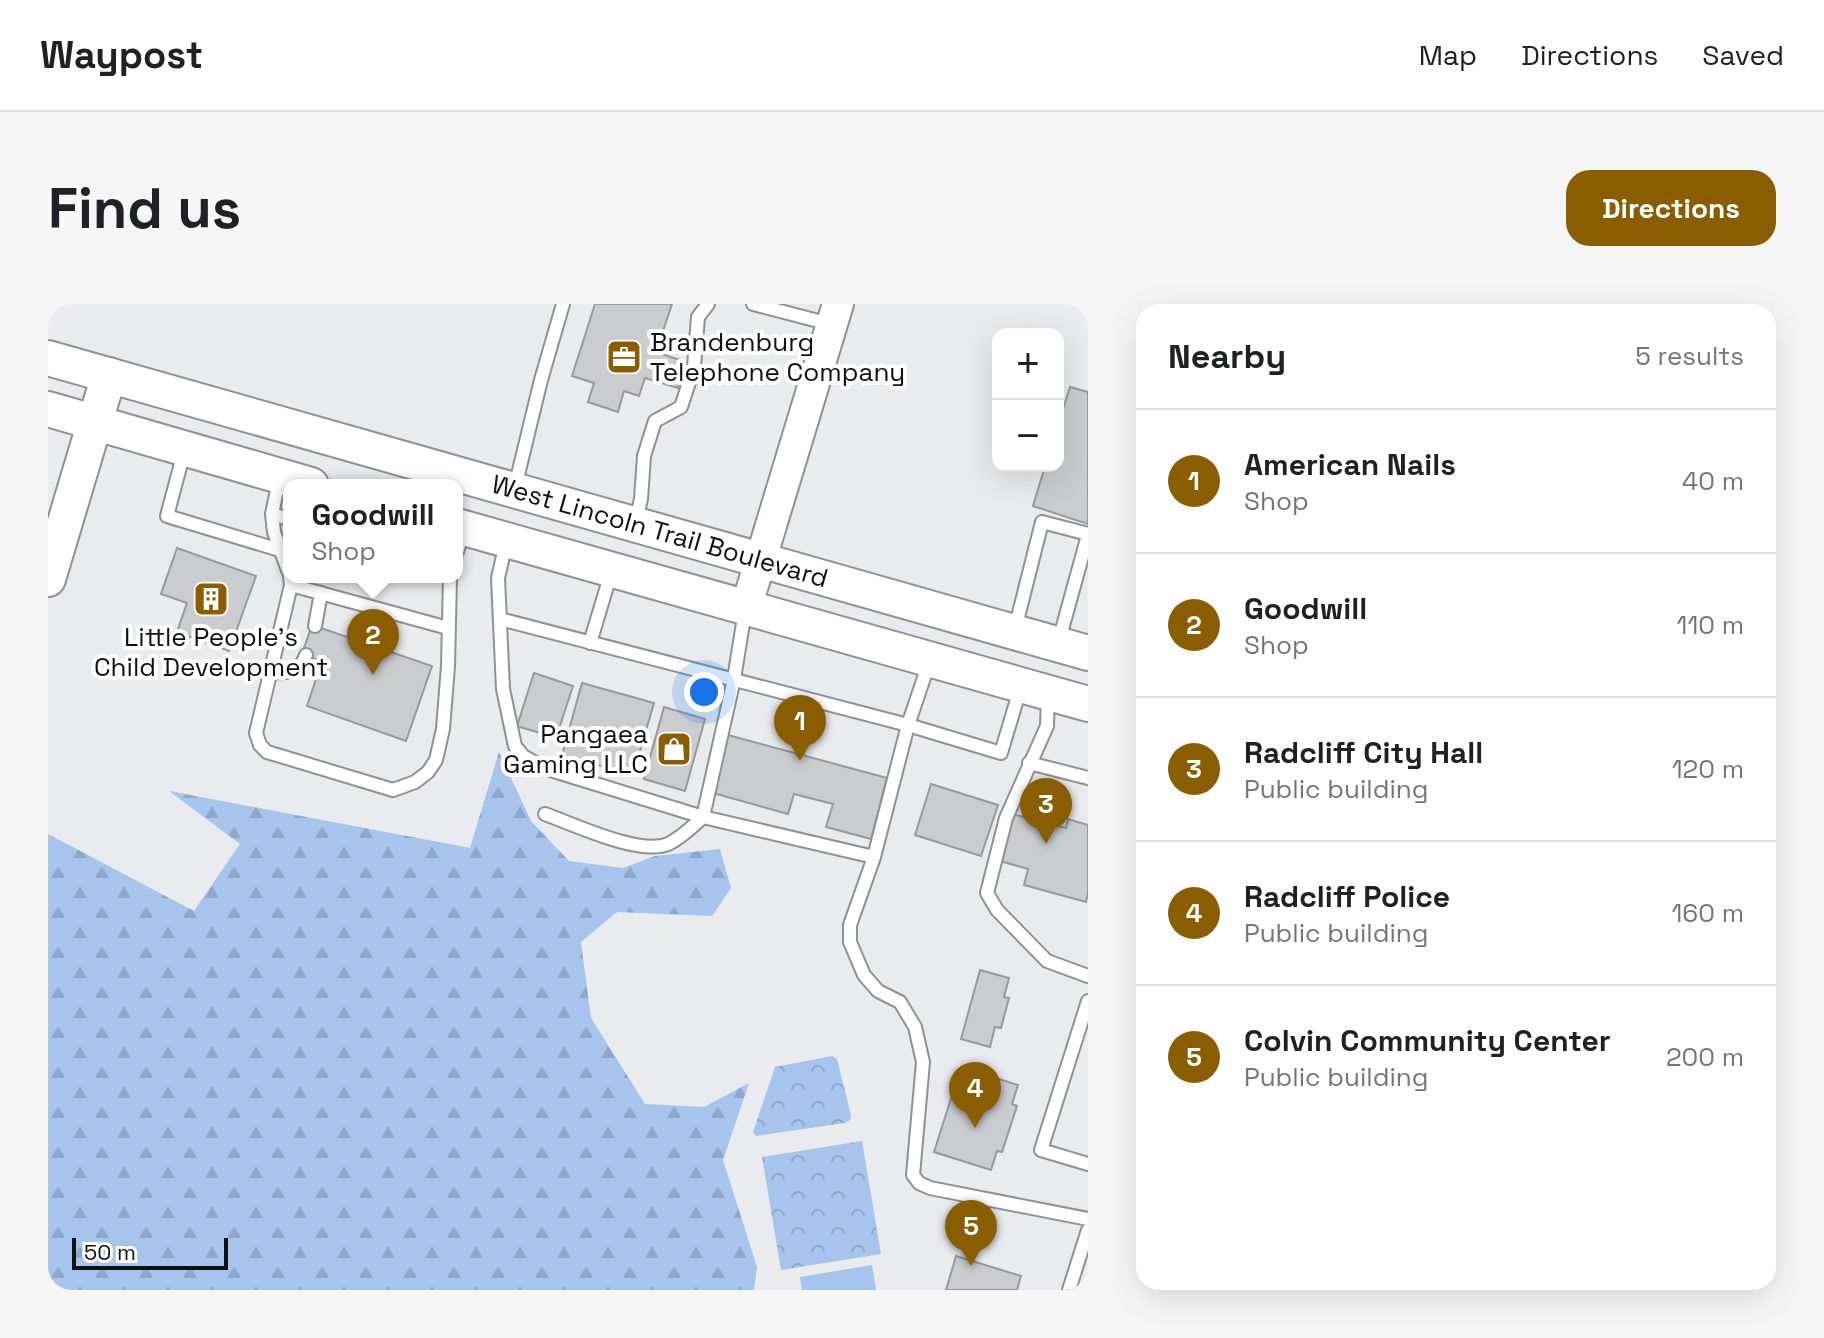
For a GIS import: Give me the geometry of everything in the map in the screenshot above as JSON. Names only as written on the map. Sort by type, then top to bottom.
[{"type":"main road","name":"West Lincoln Trail Boulevard","points":[[48,358],[1073,649]]},
{"type":"main road","points":[[48,579],[109,375]]},
{"type":"main road","points":[[48,409],[288,479]]},
{"type":"main road","name":"West Lincoln Trail Boulevard","points":[[463,536],[506,540],[1088,704]]},
{"type":"street","points":[[746,608],[835,315]]},
{"type":"lane","points":[[515,490],[563,304]]},
{"type":"lane","points":[[635,524],[641,499],[644,456],[655,421],[681,407],[694,367],[698,317],[708,304]]},
{"type":"lane","points":[[753,304],[835,315]]},
{"type":"lane","points":[[185,449],[167,516],[283,551]]},
{"type":"lane","points":[[283,498],[272,514],[274,532],[283,551]]},
{"type":"lane","points":[[272,514],[283,517]]},
{"type":"lane","points":[[1015,632],[1042,522],[1088,534],[1073,649]]},
{"type":"lane","points":[[506,540],[498,578],[503,689],[515,746],[523,756],[544,768],[703,817],[874,857]]},
{"type":"lane","points":[[590,643],[612,570]]},
{"type":"lane","points":[[289,583],[256,733],[260,745],[267,752],[393,790],[415,782],[428,772],[436,760],[444,716],[450,583]]},
{"type":"lane","points":[[300,583],[321,593],[448,628]]},
{"type":"lane","points":[[315,626],[321,593]]},
{"type":"lane","points":[[545,814],[635,845],[652,847],[666,845],[685,834],[703,817],[734,679],[746,608]]},
{"type":"lane","points":[[500,619],[908,725],[1001,753],[1035,690]]},
{"type":"lane","points":[[271,672],[294,671],[302,667],[306,655]]},
{"type":"lane","points":[[930,660],[908,725],[874,857],[854,909],[850,942],[864,975],[878,991],[900,1002],[915,1027],[923,1062],[913,1175],[919,1183],[930,1188],[1088,1219]]},
{"type":"lane","points":[[1035,690],[1047,726],[1006,818],[987,893],[997,910],[1047,961],[1088,976]]},
{"type":"lane","points":[[1029,763],[1088,778]]},
{"type":"lane","points":[[1088,1001],[1041,1150],[1088,1164]]},
{"type":"lane","points":[[1069,1290],[1088,1230]]},
{"type":"green space","points":[[499,752],[531,821],[569,861],[623,868],[655,856],[720,849],[731,888],[712,916],[617,912],[581,942],[591,1018],[645,1104],[704,1107],[749,1083],[723,1160],[757,1267],[754,1290],[48,1290],[48,834],[194,911],[240,844],[169,791],[470,848]]},
{"type":"green space","points":[[832,1056],[837,1059],[850,1120],[756,1136],[753,1132],[775,1067]]},
{"type":"green space","points":[[862,1141],[881,1254],[781,1270],[762,1157]]},
{"type":"green space","points":[[872,1265],[876,1290],[802,1290],[800,1277]]},
{"type":"building","name":"Brandenburg Telephone Company","points":[[595,304],[672,304],[656,352],[686,362],[678,388],[645,378],[639,396],[624,391],[618,412],[588,402],[594,383],[572,376]]},
{"type":"building","points":[[1070,387],[1088,392],[1088,524],[1033,506],[1043,472],[1064,472],[1064,406]]},
{"type":"building","name":"Little People's Child Development","points":[[177,548],[256,576],[229,651],[177,632],[187,603],[161,594]]},
{"type":"building","points":[[312,625],[432,666],[406,741],[307,706],[322,661],[302,654]]},
{"type":"building","points":[[534,673],[573,686],[556,738],[517,726]]},
{"type":"building","points":[[582,683],[654,703],[633,775],[562,755]]},
{"type":"building","name":"Pangaea Gaming LLC","points":[[664,707],[705,719],[685,791],[644,779]]},
{"type":"building","points":[[728,735],[887,778],[871,839],[826,827],[833,804],[794,794],[788,814],[713,793]]},
{"type":"building","points":[[931,784],[998,805],[981,856],[915,835]]},
{"type":"building","points":[[1012,814],[1066,828],[1068,819],[1088,825],[1086,902],[1024,885],[1028,869],[1000,861]]},
{"type":"building","points":[[980,970],[1009,978],[1004,997],[1009,998],[1001,1028],[995,1027],[990,1047],[961,1039]]},
{"type":"building","points":[[961,1067],[1018,1085],[1012,1104],[1017,1106],[1002,1152],[997,1151],[991,1170],[934,1152]]},
{"type":"building","points":[[956,1256],[1021,1276],[1017,1290],[946,1290]]},
{"type":"place","name":"Brandenburg Telephone Company","points":[[624,357]]},
{"type":"place","name":"Little People's Child Development","points":[[211,599]]},
{"type":"place","name":"Goodwill","points":[[373,675]]},
{"type":"place","name":"Pangaea Gaming LLC","points":[[674,749]]},
{"type":"place","name":"American Nails","points":[[800,761]]},
{"type":"place","name":"Radcliff City Hall","points":[[1046,844]]},
{"type":"place","name":"Radcliff Police","points":[[975,1128]]},
{"type":"place","name":"Colvin Community Center","points":[[971,1266]]}]
